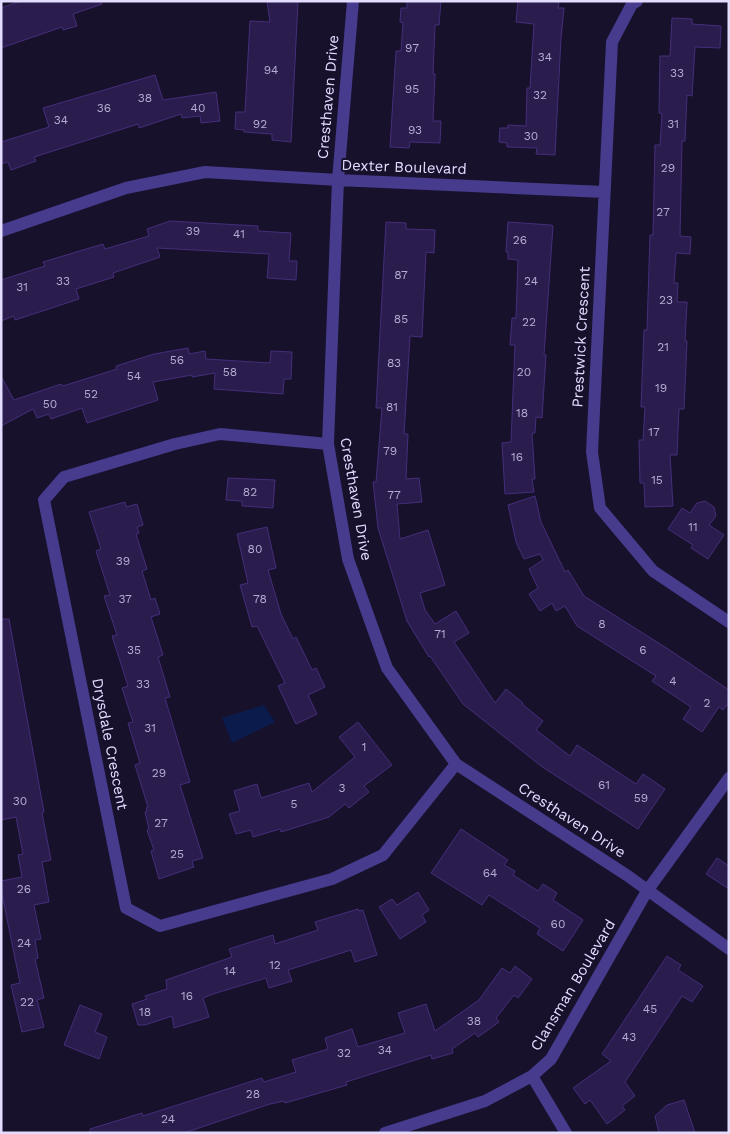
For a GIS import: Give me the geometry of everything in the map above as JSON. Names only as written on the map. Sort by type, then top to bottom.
[{"type":"street","name":"Cresthaven Drive","points":[[353,1],[338,180],[328,444],[348,559],[387,668],[456,764],[647,891],[729,949]]},
{"type":"street","name":"Prestwick Crescent","points":[[638,1],[632,4],[612,42],[592,452],[600,508],[653,571],[729,622]]},
{"type":"street","name":"Dexter Boulevard","points":[[1,231],[126,188],[205,172],[604,192]]},
{"type":"street","name":"Drysdale Crescent","points":[[328,444],[220,434],[175,444],[64,477],[44,500],[126,908],[160,926],[332,879],[383,855],[456,764]]},
{"type":"street","name":"Clansman Boulevard","points":[[385,1133],[485,1101],[532,1076],[551,1059],[647,891],[729,778]]},
{"type":"street","points":[[532,1076],[566,1133]]},
{"type":"water","points":[[264,705],[275,722],[232,743],[222,718]]},
{"type":"building","points":[[21,1],[101,1],[102,4],[73,14],[77,26],[63,30],[62,27],[1,48],[1,8]]},
{"type":"building","points":[[267,1],[298,1],[291,142],[272,140],[272,134],[244,132],[244,130],[235,129],[236,112],[245,112],[250,21],[270,22]]},
{"type":"building","points":[[407,1],[441,1],[439,25],[435,25],[433,74],[435,74],[433,121],[441,121],[440,143],[410,142],[409,148],[390,147],[396,51],[401,51],[403,23],[400,22],[401,8],[407,8]]},
{"type":"building","points":[[518,1],[559,1],[558,8],[564,8],[555,155],[536,154],[537,148],[507,147],[507,143],[499,142],[500,128],[508,128],[508,125],[526,126],[527,88],[530,88],[534,24],[516,22]]},
{"type":"building","points":[[672,18],[692,19],[692,24],[721,26],[720,48],[695,47],[692,96],[687,95],[685,141],[682,141],[680,236],[691,237],[690,254],[676,253],[674,283],[678,283],[677,302],[687,302],[685,341],[687,341],[684,409],[679,409],[677,455],[670,455],[673,506],[645,507],[644,483],[640,483],[639,440],[643,440],[645,407],[641,407],[644,330],[647,330],[650,235],[653,235],[655,145],[660,145],[662,114],[659,113],[660,56],[670,56]]},
{"type":"building","points":[[155,75],[163,100],[216,92],[220,121],[201,123],[200,116],[182,118],[181,114],[139,128],[138,124],[34,157],[36,161],[11,170],[8,162],[1,164],[1,142],[49,127],[43,108]]},
{"type":"building","points":[[170,221],[258,226],[258,231],[291,233],[289,261],[297,261],[296,280],[267,278],[269,254],[157,248],[160,257],[113,273],[114,277],[76,289],[79,299],[15,320],[14,316],[1,321],[1,280],[45,266],[43,262],[103,244],[105,249],[149,236],[147,229]]},
{"type":"building","points":[[386,222],[406,223],[406,229],[435,230],[434,253],[426,252],[422,337],[410,336],[404,434],[408,434],[406,479],[419,478],[422,502],[397,504],[400,539],[428,530],[445,585],[420,593],[425,610],[435,624],[456,611],[469,633],[454,642],[495,703],[506,689],[543,721],[536,730],[570,756],[577,745],[636,784],[643,774],[665,789],[638,829],[541,766],[463,704],[429,657],[407,621],[378,528],[373,482],[376,482],[382,408],[376,408]]},
{"type":"building","points":[[508,222],[553,226],[544,355],[546,355],[542,418],[536,417],[535,433],[532,433],[535,479],[532,479],[534,492],[505,494],[502,443],[511,442],[515,345],[510,345],[512,318],[516,318],[518,260],[508,259],[508,252],[506,252]]},
{"type":"building","points":[[188,348],[189,354],[205,351],[206,359],[270,363],[271,351],[292,352],[291,379],[284,379],[283,394],[214,389],[215,373],[192,377],[192,375],[153,382],[158,400],[87,423],[82,408],[51,419],[49,414],[37,418],[33,409],[1,426],[1,376],[14,400],[61,384],[63,386],[117,369],[116,366],[154,354]]},
{"type":"building","points":[[228,478],[275,480],[273,508],[242,506],[242,501],[226,500]]},
{"type":"building","points":[[535,496],[541,522],[565,572],[568,570],[584,596],[729,690],[729,702],[723,710],[719,707],[702,732],[683,719],[691,707],[652,681],[656,676],[577,626],[565,606],[556,611],[552,603],[540,611],[529,594],[538,588],[529,569],[543,560],[540,554],[524,559],[516,542],[508,505]]},
{"type":"building","points":[[705,501],[714,507],[716,516],[709,525],[724,535],[708,559],[691,548],[693,545],[668,529],[682,508],[690,513],[697,503]]},
{"type":"building","points":[[125,502],[126,507],[137,504],[143,525],[137,527],[139,533],[136,534],[147,569],[142,571],[151,600],[155,598],[160,614],[151,617],[163,655],[158,657],[170,697],[165,698],[190,782],[180,785],[203,858],[192,861],[194,867],[159,879],[151,851],[154,850],[147,830],[149,829],[145,812],[148,807],[135,765],[140,763],[128,723],[133,722],[122,688],[128,686],[112,636],[117,635],[104,596],[110,595],[96,551],[101,549],[89,512]]},
{"type":"building","points":[[267,527],[276,568],[268,570],[281,614],[293,639],[296,637],[312,670],[316,668],[325,687],[308,695],[317,714],[296,724],[278,686],[285,683],[257,626],[252,627],[240,585],[248,583],[237,534]]},
{"type":"building","points":[[1,619],[9,619],[51,860],[42,862],[49,902],[34,905],[41,939],[35,940],[38,958],[35,959],[44,998],[37,1000],[44,1027],[22,1032],[11,985],[20,983],[1,889],[1,881],[22,877],[18,855],[23,854],[16,817],[1,820]]},
{"type":"building","points":[[358,722],[392,765],[364,786],[369,792],[349,808],[345,804],[329,817],[281,832],[280,829],[253,837],[251,830],[236,834],[229,814],[240,811],[234,791],[257,784],[261,798],[309,783],[312,792],[355,757],[339,737]]},
{"type":"building","points":[[461,829],[508,860],[504,865],[515,871],[513,875],[538,891],[543,884],[557,893],[553,900],[583,920],[563,951],[537,934],[540,928],[489,895],[482,905],[431,873]]},
{"type":"building","points":[[717,858],[729,866],[729,889],[706,874]]},
{"type":"building","points":[[418,892],[429,910],[422,915],[426,922],[400,939],[379,907],[392,899],[397,905]]},
{"type":"building","points":[[358,909],[359,911],[363,910],[377,955],[355,962],[351,950],[288,970],[292,981],[269,988],[266,978],[213,994],[203,998],[209,1017],[174,1028],[172,1016],[145,1025],[138,1025],[132,1004],[147,999],[145,996],[167,989],[166,980],[232,957],[229,949],[273,935],[275,944],[318,930],[315,922]]},
{"type":"building","points":[[667,956],[681,965],[678,970],[703,986],[692,1002],[682,996],[625,1082],[635,1096],[622,1106],[625,1110],[607,1124],[590,1100],[585,1104],[573,1088],[611,1061],[602,1054]]},
{"type":"building","points":[[515,966],[532,979],[518,998],[514,995],[496,1018],[499,1022],[478,1037],[475,1033],[452,1049],[453,1053],[432,1059],[431,1055],[346,1082],[347,1085],[285,1103],[284,1101],[270,1104],[184,1133],[90,1133],[90,1129],[142,1113],[143,1116],[262,1078],[264,1082],[296,1072],[292,1060],[328,1049],[325,1038],[352,1029],[358,1047],[405,1033],[398,1013],[426,1004],[435,1031],[479,1000],[502,968],[510,973]]},
{"type":"building","points":[[80,1005],[102,1014],[95,1032],[107,1037],[99,1059],[64,1045]]},
{"type":"building","points":[[684,1100],[695,1133],[659,1133],[655,1116],[667,1105]]}]
